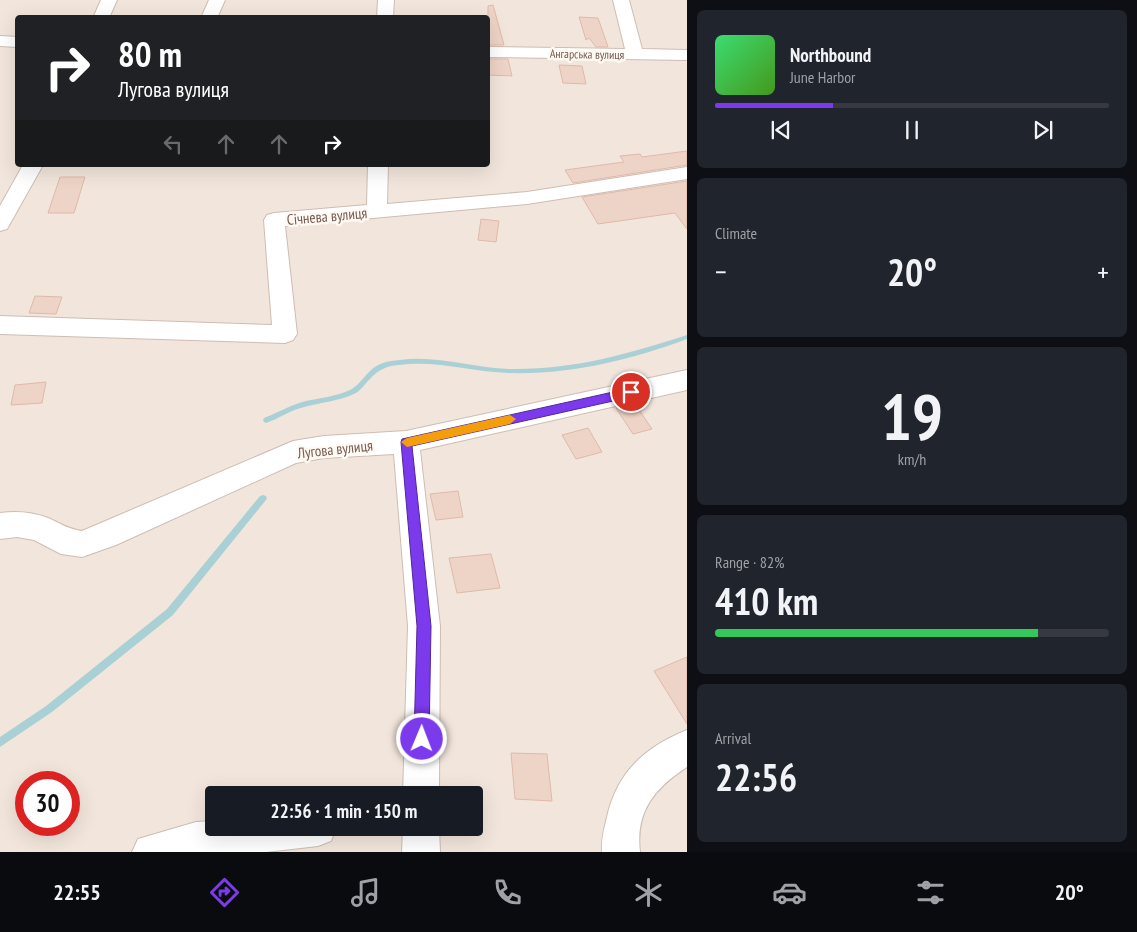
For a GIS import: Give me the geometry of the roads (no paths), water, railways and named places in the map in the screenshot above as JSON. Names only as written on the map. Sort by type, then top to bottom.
[{"type":"street","points":[[102,15],[109,0]]},
{"type":"street","points":[[210,15],[217,0]]},
{"type":"street","points":[[385,15],[386,0]]},
{"type":"street","points":[[621,0],[635,54]]},
{"type":"street","points":[[0,41],[15,42]]},
{"type":"street","name":"Ангарська вулиця","points":[[490,52],[687,55]]},
{"type":"street","points":[[0,224],[32,167]]},
{"type":"street","points":[[377,212],[378,167]]},
{"type":"street","name":"Січнева вулиця","points":[[0,325],[285,334],[274,220],[527,198],[687,174]]},
{"type":"street","name":"Лугова вулиця","points":[[0,526],[17,524],[40,528],[61,541],[82,544],[106,536],[160,510],[294,452],[324,447],[406,442],[687,380]]},
{"type":"street","points":[[406,442],[424,626],[421,786]]},
{"type":"street","points":[[621,852],[620,841],[629,798],[652,769],[687,747]]},
{"type":"street","points":[[151,852],[196,841],[243,836]]},
{"type":"street","points":[[421,836],[422,852]]},
{"type":"waterway","points":[[266,420],[297,406],[353,391],[379,367],[399,362],[431,362],[494,370],[532,371],[600,362],[665,345],[687,337]]},
{"type":"waterway","points":[[0,742],[49,709],[170,612],[263,498]]}]
